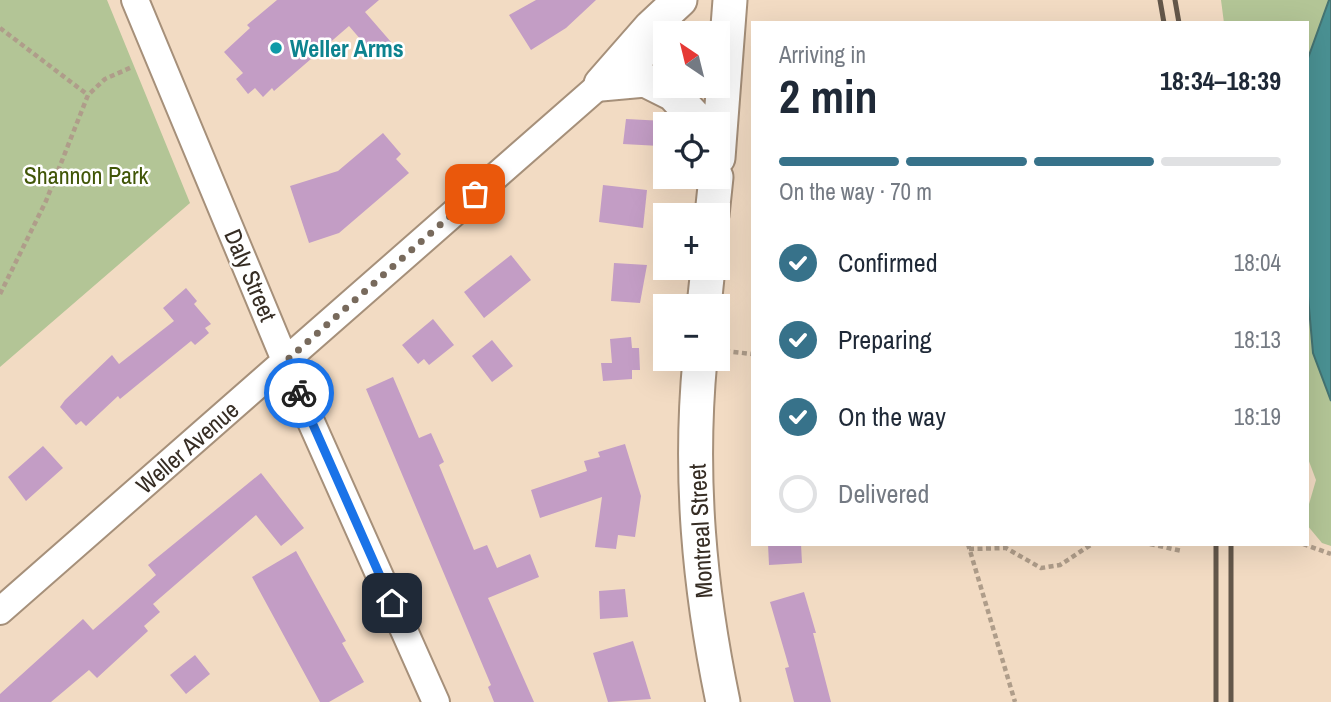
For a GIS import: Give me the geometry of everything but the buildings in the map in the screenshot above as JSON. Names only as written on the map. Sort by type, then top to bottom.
[{"type":"main road","points":[[601,84],[651,27],[681,0]]},
{"type":"main road","points":[[726,21],[730,0]]},
{"type":"main road","points":[[601,84],[645,80],[673,93],[690,112]]},
{"type":"main road","name":"Montreal Street","points":[[699,371],[695,415],[698,550],[705,616],[723,702]]},
{"type":"street","name":"Daly Street","points":[[135,0],[287,360],[436,702]]},
{"type":"street","name":"Weller Avenue","points":[[0,611],[601,84],[653,51]]},
{"type":"path","points":[[0,28],[88,95]]},
{"type":"path","points":[[0,294],[46,201],[88,95],[105,79],[132,67]]},
{"type":"path","points":[[730,351],[751,354]]},
{"type":"path","points":[[1015,702],[968,547],[1006,548],[1041,568],[1060,565],[1089,546]]},
{"type":"path","points":[[1159,546],[1182,551]]},
{"type":"path","points":[[1309,546],[1331,554]]},
{"type":"green space","name":"Shannon Park","points":[[0,0],[107,0],[190,203],[0,367]]},
{"type":"green space","points":[[1221,0],[1329,0],[1309,55],[1309,21],[1224,21]]},
{"type":"green space","points":[[1309,308],[1313,353],[1331,401],[1331,546],[1322,543],[1309,527],[1309,504],[1316,480],[1309,461]]},
{"type":"water","points":[[1331,0],[1331,401],[1313,353],[1309,308],[1309,55]]},
{"type":"railway","points":[[1160,0],[1164,21]]},
{"type":"railway","points":[[1175,0],[1179,21]]},
{"type":"railway","points":[[1216,546],[1216,702]]},
{"type":"railway","points":[[1231,546],[1231,702]]},
{"type":"way so far","points":[[299,393],[287,360],[475,194]]},
{"type":"place","name":"Weller Arms","points":[[276,48]]},
{"type":"route","points":[[299,393],[392,603]]}]
